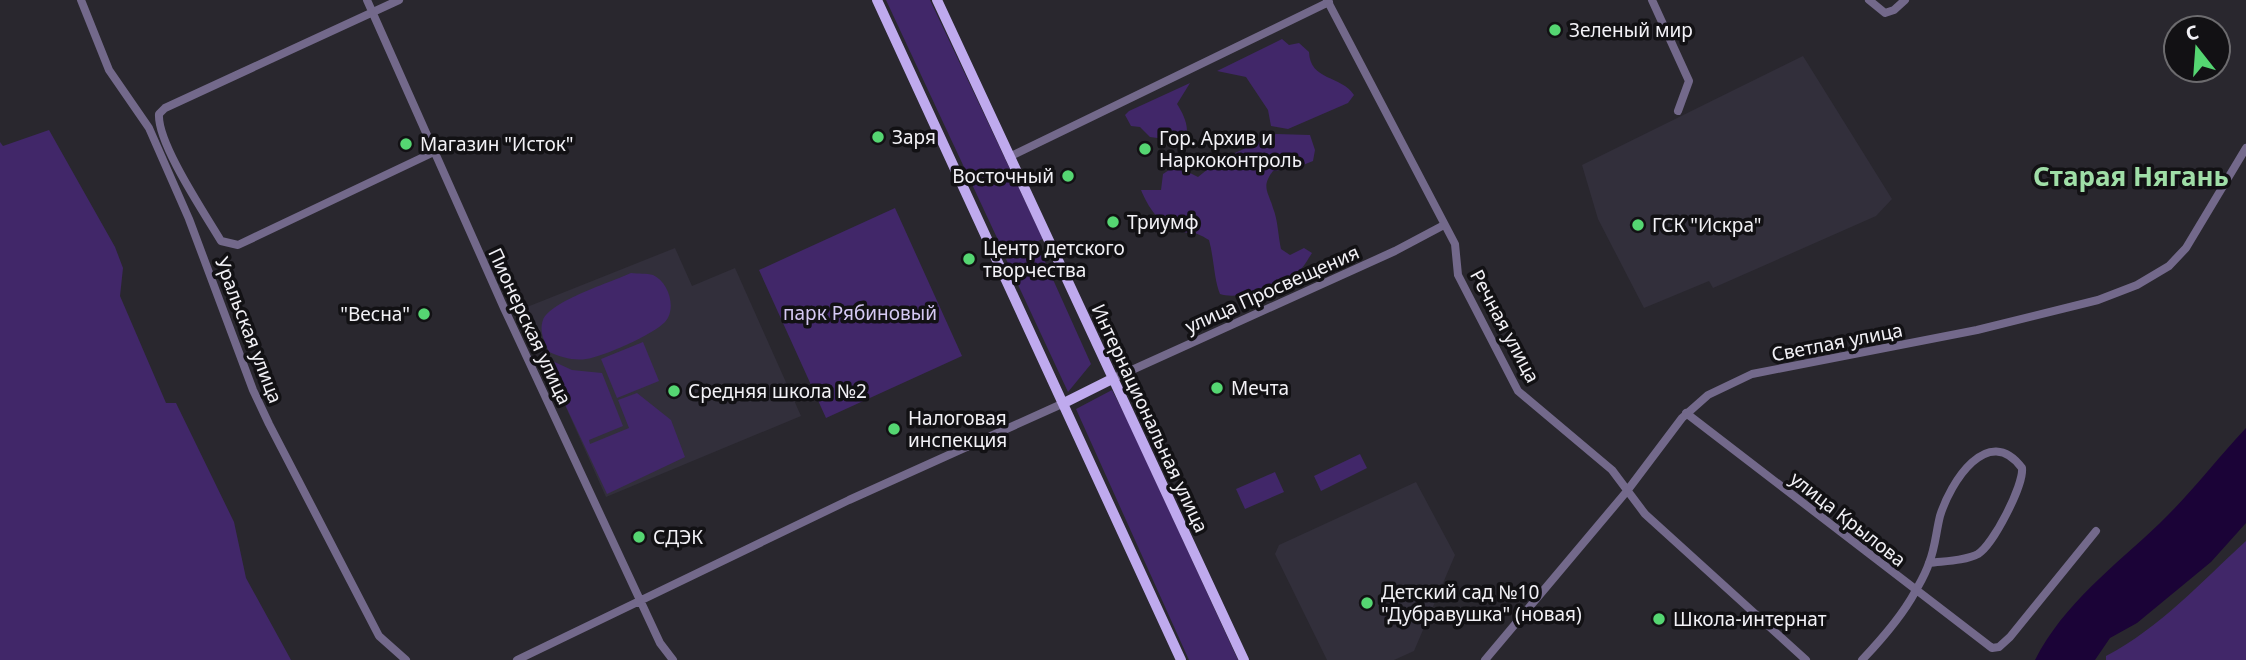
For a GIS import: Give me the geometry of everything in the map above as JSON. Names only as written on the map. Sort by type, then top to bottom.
[{"type":"main road","points":[[877,0],[1181,660]]},
{"type":"main road","name":"Интернациональная улица","points":[[937,0],[1244,660]]},
{"type":"main road","points":[[1064,403],[1112,379]]},
{"type":"street","name":"Уральская улица","points":[[81,0],[109,71],[149,128],[189,219],[258,401],[379,636],[406,660]]},
{"type":"street","name":"Пионерская улица","points":[[368,0],[503,308],[660,643],[673,660]]},
{"type":"street","points":[[399,0],[165,108],[159,114],[158,122],[171,154],[221,241],[230,246],[238,245],[434,152]]},
{"type":"street","points":[[1652,0],[1689,81],[1678,111]]},
{"type":"street","points":[[1869,0],[1885,13],[1894,10],[1905,0]]},
{"type":"street","points":[[1009,157],[1328,1]]},
{"type":"street","name":"Речная улица","points":[[1328,1],[1455,244],[1458,275],[1514,385],[1612,470],[1645,514],[1806,660]]},
{"type":"street","points":[[149,128],[158,122]]},
{"type":"street","name":"Светлая улица","points":[[1485,660],[1627,491],[1686,413],[1720,386],[1752,374],[1977,330],[2098,300],[2137,285],[2169,266],[2186,248],[2246,148]]},
{"type":"street","name":"улица Просвещения","points":[[1112,379],[1383,257],[1444,225]]},
{"type":"street","points":[[517,660],[849,500],[1064,403]]},
{"type":"street","name":"улица Крылова","points":[[1686,413],[1992,648],[2010,637],[2095,531]]},
{"type":"street","points":[[1863,660],[1916,591],[1930,563],[1941,514],[1966,469],[1988,452],[2003,450],[2015,458],[2022,468],[2020,485],[1987,546],[1970,557],[1930,563]]},
{"type":"shaded area","points":[[1803,56],[1892,199],[1876,216],[1713,288],[1709,281],[1644,308],[1598,219],[1582,165]]},
{"type":"shaded area","name":"Средняя школа №2","points":[[675,248],[692,286],[735,268],[801,416],[606,497],[522,309]]},
{"type":"shaded area","points":[[2246,428],[2246,523],[2211,562],[2137,623],[2110,638],[2095,660],[2035,660],[2075,603],[2171,512]]},
{"type":"shaded area","name":"Детский сад №10 \"Дубравушка\" (новая)","points":[[1416,482],[1455,555],[1414,651],[1394,660],[1327,660],[1275,554],[1279,545]]},
{"type":"green space","points":[[886,0],[930,0],[1043,239],[1005,255]]},
{"type":"green space","points":[[1282,39],[1289,45],[1299,43],[1309,52],[1311,61],[1320,73],[1348,89],[1354,95],[1348,103],[1288,129],[1271,126],[1268,110],[1246,77],[1217,71]]},
{"type":"green space","points":[[1190,83],[1177,104],[1187,129],[1178,143],[1169,145],[1165,139],[1150,137],[1140,127],[1131,126],[1125,115],[1129,111]]},
{"type":"green space","points":[[49,130],[115,247],[123,268],[120,296],[166,403],[176,403],[234,522],[246,578],[291,660],[0,660],[0,142],[3,146]]},
{"type":"green space","points":[[1276,134],[1310,135],[1315,150],[1313,161],[1298,167],[1273,171],[1266,185],[1276,218],[1281,249],[1290,255],[1304,248],[1312,253],[1299,271],[1272,286],[1238,295],[1220,294],[1209,240],[1195,233],[1178,231],[1165,224],[1151,209],[1141,190],[1161,190],[1163,174],[1169,170],[1175,153],[1183,157],[1190,173],[1198,177],[1218,161]]},
{"type":"green space","name":"парк Рябиновый","points":[[895,208],[962,356],[826,418],[759,270]]},
{"type":"green space","points":[[1021,254],[1042,255],[1091,364],[1068,392],[1006,259]]},
{"type":"green space","points":[[631,273],[653,275],[663,283],[671,303],[669,317],[665,322],[616,350],[594,357],[572,359],[549,352],[542,328],[548,313],[569,299]]},
{"type":"green space","points":[[643,342],[659,381],[617,398],[601,359]]},
{"type":"green space","points":[[548,359],[572,370],[602,373],[623,426],[589,440],[590,444],[629,428],[618,400],[637,393],[671,420],[685,457],[607,494],[547,366]]},
{"type":"green space","points":[[1112,390],[1238,660],[1189,660],[1076,409]]},
{"type":"green space","points":[[1360,454],[1367,468],[1321,491],[1314,476]]},
{"type":"green space","points":[[1275,472],[1284,492],[1245,509],[1236,489]]},
{"type":"green space","points":[[2246,541],[2246,660],[2106,660],[2106,656],[2163,618]]},
{"type":"place","name":"Зеленый мир","points":[[1555,30]]},
{"type":"place","name":"Заря","points":[[878,137]]},
{"type":"place","name":"Магазин \"Исток\"","points":[[406,144]]},
{"type":"place","name":"Гор. Архив и Наркоконтроль","points":[[1145,149]]},
{"type":"place","name":"Восточный","points":[[1068,176]]},
{"type":"place","name":"Триумф","points":[[1113,222]]},
{"type":"place","name":"ГСК \"Искра\"","points":[[1638,225]]},
{"type":"place","name":"Центр детского творчества","points":[[969,259]]},
{"type":"place","name":"\"Весна\"","points":[[424,314]]},
{"type":"place","name":"Мечта","points":[[1217,388]]},
{"type":"place","name":"Средняя школа №2","points":[[674,391]]},
{"type":"place","name":"Налоговая инспекция","points":[[894,429]]},
{"type":"place","name":"СДЭК","points":[[639,537]]},
{"type":"place","name":"Детский сад №10 \"Дубравушка\" (новая)","points":[[1367,603]]},
{"type":"place","name":"Школа-интернат","points":[[1659,619]]},
{"type":"district","name":"Старая Нягань","points":[[2131,177]]}]
